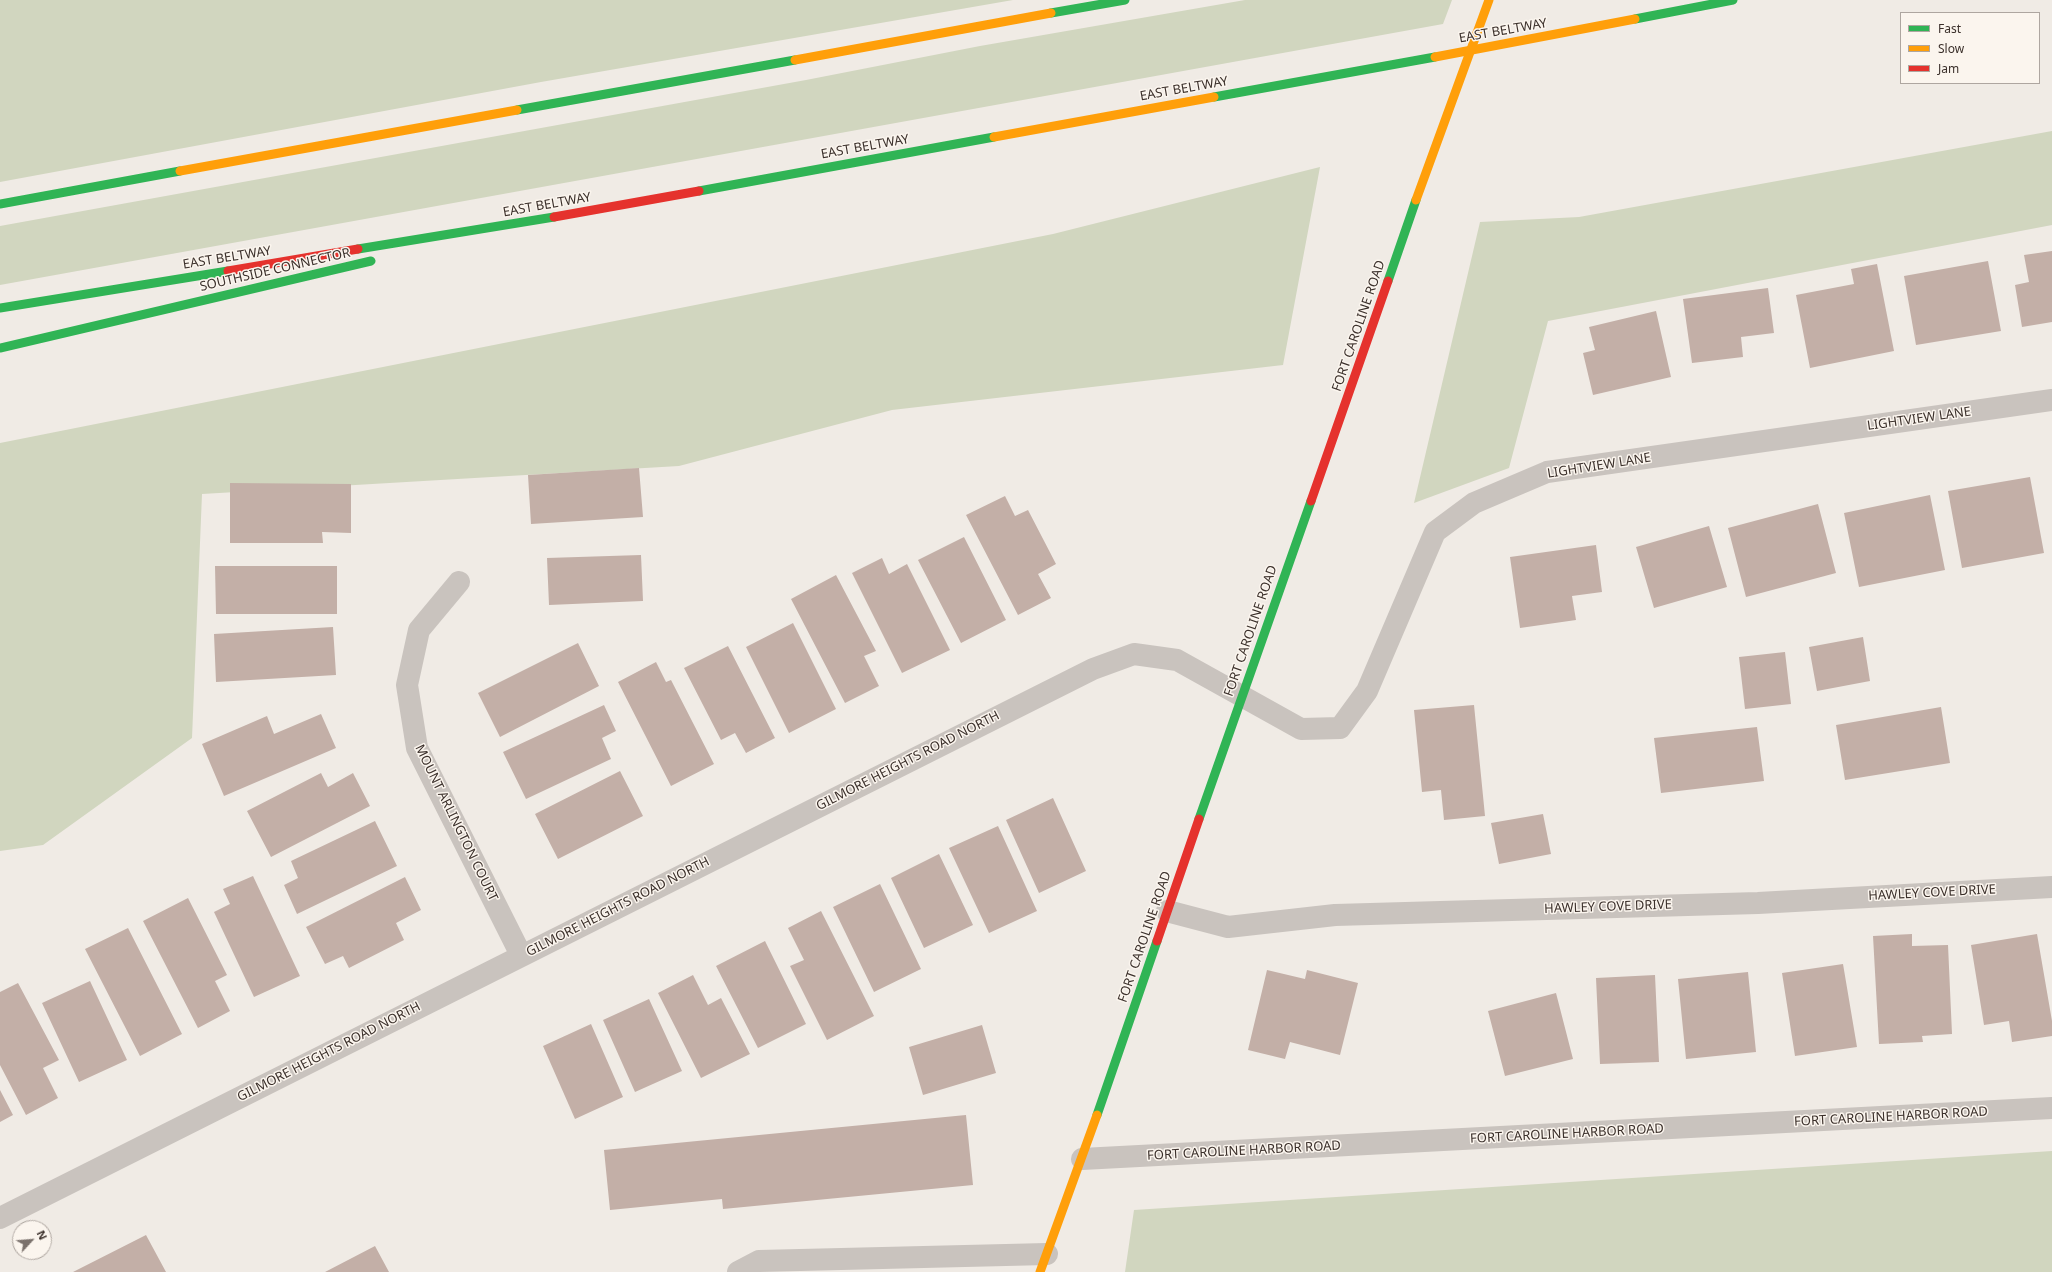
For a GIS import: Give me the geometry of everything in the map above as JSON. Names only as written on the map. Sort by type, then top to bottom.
[{"type":"main road","points":[[0,204],[1125,0]]},
{"type":"main road","name":"FORT CAROLINE ROAD","points":[[1043,1263],[1082,1159],[1167,911],[1416,200],[1489,0]]},
{"type":"main road","name":"EAST BELTWAY","points":[[0,308],[555,217],[1516,42],[1733,0]]},
{"type":"main road","points":[[423,248],[555,217]]},
{"type":"main road","name":"SOUTHSIDE CONNECTOR","points":[[0,348],[377,259]]},
{"type":"street","name":"LIGHTVIEW LANE","points":[[1242,696],[1301,728],[1340,728],[1367,691],[1435,532],[1474,504],[1547,472],[2052,400]]},
{"type":"street","name":"MOUNT ARLINGTON COURT","points":[[460,582],[419,630],[407,685],[417,748],[521,955]]},
{"type":"street","name":"GILMORE HEIGHTS ROAD NORTH","points":[[0,1218],[1093,669],[1134,654],[1177,660],[1242,696]]},
{"type":"street","name":"HAWLEY COVE DRIVE","points":[[1167,911],[1228,927],[1335,915],[1758,903],[2052,887]]},
{"type":"street","name":"FORT CAROLINE HARBOR ROAD","points":[[1082,1159],[2052,1108]]},
{"type":"street","points":[[738,1272],[759,1261],[1043,1263]]},
{"type":"green space","points":[[0,0],[1013,0],[541,82],[0,182]]},
{"type":"green space","points":[[1245,0],[1452,0],[1443,24],[0,285],[0,226],[806,80],[980,46]]},
{"type":"green space","points":[[2052,131],[2052,225],[1548,321],[1509,468],[1414,503],[1480,222],[1579,217]]},
{"type":"green space","points":[[1320,167],[1283,365],[892,410],[679,466],[202,494],[192,738],[43,845],[0,851],[0,443],[1053,234]]},
{"type":"green space","points":[[2052,1151],[2052,1272],[1125,1272],[1134,1210]]},
{"type":"building","points":[[2052,251],[2052,322],[2022,327],[2015,285],[2029,282],[2024,255]]},
{"type":"building","points":[[1988,261],[2001,331],[1916,345],[1904,276]]},
{"type":"building","points":[[1877,264],[1894,351],[1810,368],[1796,295],[1854,284],[1851,269]]},
{"type":"building","points":[[1768,288],[1774,333],[1741,337],[1743,357],[1692,363],[1683,299]]},
{"type":"building","points":[[1656,311],[1671,377],[1593,395],[1583,353],[1595,350],[1589,327]]},
{"type":"building","points":[[639,468],[643,517],[531,524],[528,475]]},
{"type":"building","points":[[2030,477],[2044,553],[1962,568],[1948,491]]},
{"type":"building","points":[[230,483],[351,484],[351,533],[322,532],[323,543],[230,543]]},
{"type":"building","points":[[1930,495],[1945,570],[1859,587],[1844,513]]},
{"type":"building","points":[[1005,496],[1015,516],[1028,510],[1056,564],[1038,574],[1051,598],[1018,615],[966,515]]},
{"type":"building","points":[[1818,504],[1836,573],[1746,597],[1728,528]]},
{"type":"building","points":[[1709,526],[1727,587],[1654,608],[1636,547]]},
{"type":"building","points":[[964,537],[1006,620],[961,643],[918,560]]},
{"type":"building","points":[[1596,545],[1602,592],[1572,596],[1576,620],[1520,628],[1510,557]]},
{"type":"building","points":[[641,555],[643,601],[549,605],[547,558]]},
{"type":"building","points":[[882,558],[889,574],[907,564],[950,650],[902,673],[852,573]]},
{"type":"building","points":[[215,566],[337,566],[337,614],[216,614]]},
{"type":"building","points":[[836,575],[876,651],[864,656],[879,686],[845,703],[791,599]]},
{"type":"building","points":[[793,623],[836,709],[789,733],[746,647]]},
{"type":"building","points":[[333,627],[336,675],[216,682],[214,634]]},
{"type":"building","points":[[1863,637],[1870,681],[1817,691],[1809,647]]},
{"type":"building","points":[[578,643],[599,686],[500,737],[478,693]]},
{"type":"building","points":[[728,646],[775,738],[746,753],[735,733],[721,740],[684,668]]},
{"type":"building","points":[[1785,652],[1791,704],[1745,709],[1739,657]]},
{"type":"building","points":[[656,662],[666,682],[671,680],[714,764],[671,786],[618,682]]},
{"type":"building","points":[[604,705],[616,731],[602,738],[611,759],[526,799],[503,752]]},
{"type":"building","points":[[1474,705],[1485,816],[1444,820],[1441,790],[1422,792],[1414,710]]},
{"type":"building","points":[[1941,707],[1950,763],[1845,780],[1836,725]]},
{"type":"building","points":[[321,714],[336,748],[224,796],[202,744],[267,716],[274,734]]},
{"type":"building","points":[[1757,727],[1764,781],[1661,793],[1654,738]]},
{"type":"building","points":[[620,771],[643,816],[558,859],[535,814]]},
{"type":"building","points":[[321,773],[328,787],[353,773],[370,806],[271,857],[247,811]]},
{"type":"building","points":[[1053,798],[1086,871],[1039,893],[1006,820]]},
{"type":"building","points":[[1543,814],[1551,854],[1499,864],[1491,823]]},
{"type":"building","points":[[375,821],[397,866],[297,914],[284,885],[298,878],[291,861]]},
{"type":"building","points":[[998,826],[1037,911],[989,933],[949,848]]},
{"type":"building","points":[[939,854],[973,925],[924,948],[891,878]]},
{"type":"building","points":[[253,876],[300,976],[254,997],[214,912],[230,904],[223,889]]},
{"type":"building","points":[[405,877],[421,910],[396,923],[404,940],[349,968],[343,956],[325,964],[306,927]]},
{"type":"building","points":[[880,884],[921,969],[874,992],[833,907]]},
{"type":"building","points":[[188,898],[227,975],[215,981],[230,1011],[198,1028],[143,921]]},
{"type":"building","points":[[821,911],[874,1016],[827,1040],[790,966],[804,960],[788,928]]},
{"type":"building","points":[[128,928],[182,1034],[140,1056],[85,949]]},
{"type":"building","points":[[1912,934],[1912,946],[1948,945],[1952,1034],[1922,1036],[1923,1042],[1879,1044],[1873,936]]},
{"type":"building","points":[[2037,934],[2052,1021],[2052,1036],[2012,1042],[2009,1021],[1984,1025],[1971,945]]},
{"type":"building","points":[[765,941],[806,1024],[758,1048],[716,966]]},
{"type":"building","points":[[1843,964],[1857,1047],[1795,1056],[1782,973]]},
{"type":"building","points":[[1267,970],[1305,979],[1307,970],[1358,983],[1340,1055],[1290,1042],[1285,1059],[1248,1050]]},
{"type":"building","points":[[1748,972],[1756,1052],[1686,1059],[1678,979]]},
{"type":"building","points":[[693,975],[708,1005],[721,998],[750,1054],[701,1078],[658,993]]},
{"type":"building","points":[[1655,975],[1659,1062],[1600,1064],[1596,978]]},
{"type":"building","points":[[90,981],[127,1060],[79,1082],[42,1003]]},
{"type":"building","points":[[18,983],[59,1060],[43,1068],[58,1098],[26,1115],[0,1065],[0,992]]},
{"type":"building","points":[[1556,993],[1573,1059],[1505,1076],[1488,1011]]},
{"type":"building","points":[[649,999],[682,1071],[635,1092],[603,1020]]},
{"type":"building","points":[[591,1024],[623,1097],[575,1119],[543,1046]]},
{"type":"building","points":[[982,1025],[996,1073],[923,1095],[909,1047]]},
{"type":"building","points":[[0,1090],[13,1115],[0,1122]]},
{"type":"building","points":[[966,1115],[973,1185],[723,1209],[722,1199],[610,1210],[604,1150]]},
{"type":"building","points":[[146,1235],[166,1272],[73,1272]]},
{"type":"building","points":[[375,1246],[389,1272],[325,1272]]},
{"type":"traffic: fast","points":[[1051,13],[1125,0]]},
{"type":"traffic: fast","points":[[1635,19],[1733,0]]},
{"type":"traffic: fast","points":[[1214,97],[1435,57]]},
{"type":"traffic: fast","points":[[517,110],[795,60]]},
{"type":"traffic: fast","points":[[699,191],[994,137]]},
{"type":"traffic: fast","points":[[0,204],[180,171]]},
{"type":"traffic: fast","points":[[1388,281],[1416,200]]},
{"type":"traffic: fast","points":[[358,249],[554,217]]},
{"type":"traffic: fast","points":[[0,348],[371,261]]},
{"type":"traffic: fast","points":[[0,308],[228,271]]},
{"type":"traffic: fast","points":[[1199,819],[1311,501]]},
{"type":"traffic: fast","points":[[1097,1115],[1157,941]]},
{"type":"traffic: slow","points":[[1416,200],[1489,0]]},
{"type":"traffic: slow","points":[[795,60],[1051,13]]},
{"type":"traffic: slow","points":[[1435,57],[1635,19]]},
{"type":"traffic: slow","points":[[994,137],[1214,97]]},
{"type":"traffic: slow","points":[[180,171],[517,110]]},
{"type":"traffic: slow","points":[[1040,1272],[1097,1115]]},
{"type":"traffic: jam","points":[[554,217],[699,191]]},
{"type":"traffic: jam","points":[[228,271],[358,249]]},
{"type":"traffic: jam","points":[[1311,501],[1388,281]]},
{"type":"traffic: jam","points":[[1157,941],[1199,819]]}]
